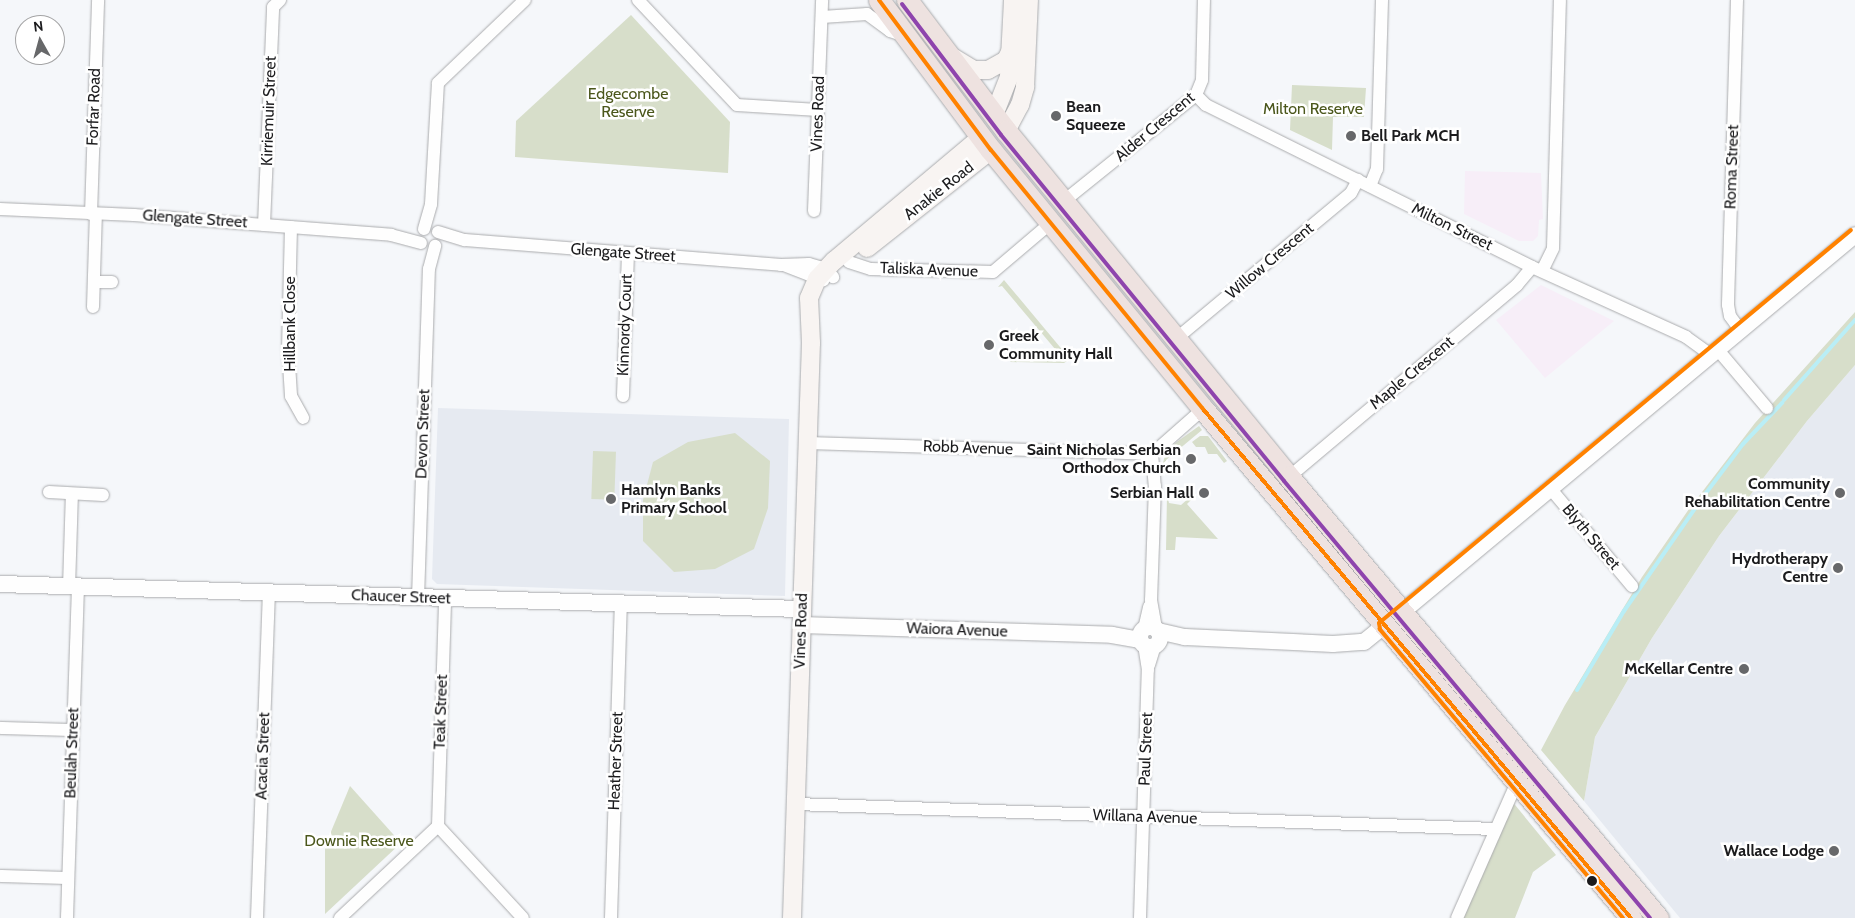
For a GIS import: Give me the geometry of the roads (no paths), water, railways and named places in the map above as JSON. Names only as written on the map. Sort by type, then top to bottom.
[{"type":"highway","points":[[879,0],[986,144],[1052,222],[1203,409],[1385,626],[1630,912],[1658,918]]},
{"type":"highway","points":[[907,0],[1006,132],[1177,338],[1289,478],[1402,612],[1630,912]]},
{"type":"highway","name":"Anakie Road","points":[[986,144],[994,114]]},
{"type":"highway","name":"Anakie Road","points":[[986,144],[1006,132]]},
{"type":"highway","points":[[1385,626],[1402,612]]},
{"type":"main road","name":"Anakie Road","points":[[994,114],[1009,77],[1013,0]]},
{"type":"main road","name":"Anakie Road","points":[[1006,132],[1020,105],[1025,87],[1029,0]]},
{"type":"main road","points":[[945,52],[969,68],[984,71],[1003,62],[1011,50]]},
{"type":"main road","name":"Anakie Road","points":[[826,276],[849,262],[986,144]]},
{"type":"main road","name":"Anakie Road","points":[[826,276],[986,144]]},
{"type":"main road","name":"Vines Road","points":[[792,918],[806,443],[811,344],[808,304],[826,276]]},
{"type":"street","name":"Forfar Road","points":[[93,307],[95,282],[93,214],[98,0]]},
{"type":"street","name":"Kirriemuir Street","points":[[264,225],[273,7],[280,0]]},
{"type":"street","points":[[429,237],[438,83],[525,0]]},
{"type":"street","points":[[638,0],[738,105],[818,110]]},
{"type":"street","name":"Vines Road","points":[[814,211],[822,0]]},
{"type":"street","name":"Alder Crescent","points":[[1064,201],[1196,95],[1202,80],[1204,0]]},
{"type":"street","name":"Willow Crescent","points":[[1177,338],[1364,183],[1377,169],[1382,0]]},
{"type":"street","name":"Maple Crescent","points":[[1289,478],[1537,269],[1553,248],[1560,0]]},
{"type":"street","name":"Roma Street","points":[[1737,0],[1728,300],[1730,316],[1740,330]]},
{"type":"street","points":[[822,17],[867,14],[890,31],[904,35]]},
{"type":"street","name":"Milton Street","points":[[1196,95],[1206,105],[1537,269],[1686,337],[1714,352],[1767,408]]},
{"type":"street","name":"Glengate Street","points":[[0,209],[264,225],[781,265],[826,276]]},
{"type":"street","name":"Taliska Avenue","points":[[849,262],[871,269],[993,272],[1052,222]]},
{"type":"street","name":"Hillbank Close","points":[[291,227],[290,386],[291,396],[303,418]]},
{"type":"street","points":[[1402,612],[1855,235]]},
{"type":"street","name":"Devon Street","points":[[418,598],[429,237]]},
{"type":"street","name":"Kinnordy Court","points":[[623,396],[628,253]]},
{"type":"street","points":[[95,282],[112,282]]},
{"type":"street","points":[[1152,454],[1203,409]]},
{"type":"street","name":"Robb Avenue","points":[[806,443],[1152,454]]},
{"type":"street","name":"Paul Street","points":[[1140,918],[1155,486],[1152,454]]},
{"type":"street","name":"Blyth Street","points":[[1550,488],[1632,586]]},
{"type":"street","points":[[49,492],[103,496]]},
{"type":"street","name":"Beulah Street","points":[[67,918],[73,730],[74,587],[72,494]]},
{"type":"street","name":"Chaucer Street","points":[[0,584],[620,604],[801,617]]},
{"type":"street","name":"Acacia Street","points":[[257,918],[269,593]]},
{"type":"street","name":"Teak Street","points":[[438,826],[445,598]]},
{"type":"street","name":"Heather Street","points":[[611,918],[620,604]]},
{"type":"street","name":"Waiora Avenue","points":[[801,617],[1150,637],[1333,644],[1364,642],[1385,626]]},
{"type":"street","points":[[0,728],[73,730]]},
{"type":"street","points":[[1457,918],[1518,780]]},
{"type":"street","name":"Willana Avenue","points":[[796,804],[1495,829]]},
{"type":"street","points":[[340,918],[438,826],[522,918]]},
{"type":"street","points":[[0,876],[68,878]]},
{"type":"waterway","points":[[1784,400],[1855,320]]},
{"type":"waterway","points":[[1577,690],[1624,611],[1703,497],[1743,444],[1782,403]]},
{"type":"place","name":"Bean Squeeze","points":[[1056,116]]},
{"type":"place","name":"Bell Park MCH","points":[[1351,136]]},
{"type":"place","name":"Greek Community Hall","points":[[989,345]]},
{"type":"place","name":"Saint Nicholas Serbian Orthodox Church","points":[[1191,459]]},
{"type":"place","name":"Serbian Hall","points":[[1204,493]]},
{"type":"place","name":"Community Rehabilitation Centre","points":[[1840,493]]},
{"type":"place","name":"Hamlyn Banks Primary School","points":[[611,499]]},
{"type":"place","name":"Hydrotherapy Centre","points":[[1838,568]]},
{"type":"place","name":"McKellar Centre","points":[[1744,669]]},
{"type":"place","name":"Wallace Lodge","points":[[1834,851]]},
{"type":"park label","name":"Edgecombe Reserve","points":[[628,103]]},
{"type":"park label","name":"Milton Reserve","points":[[1313,109]]},
{"type":"park label","name":"Downie Reserve","points":[[359,841]]}]
